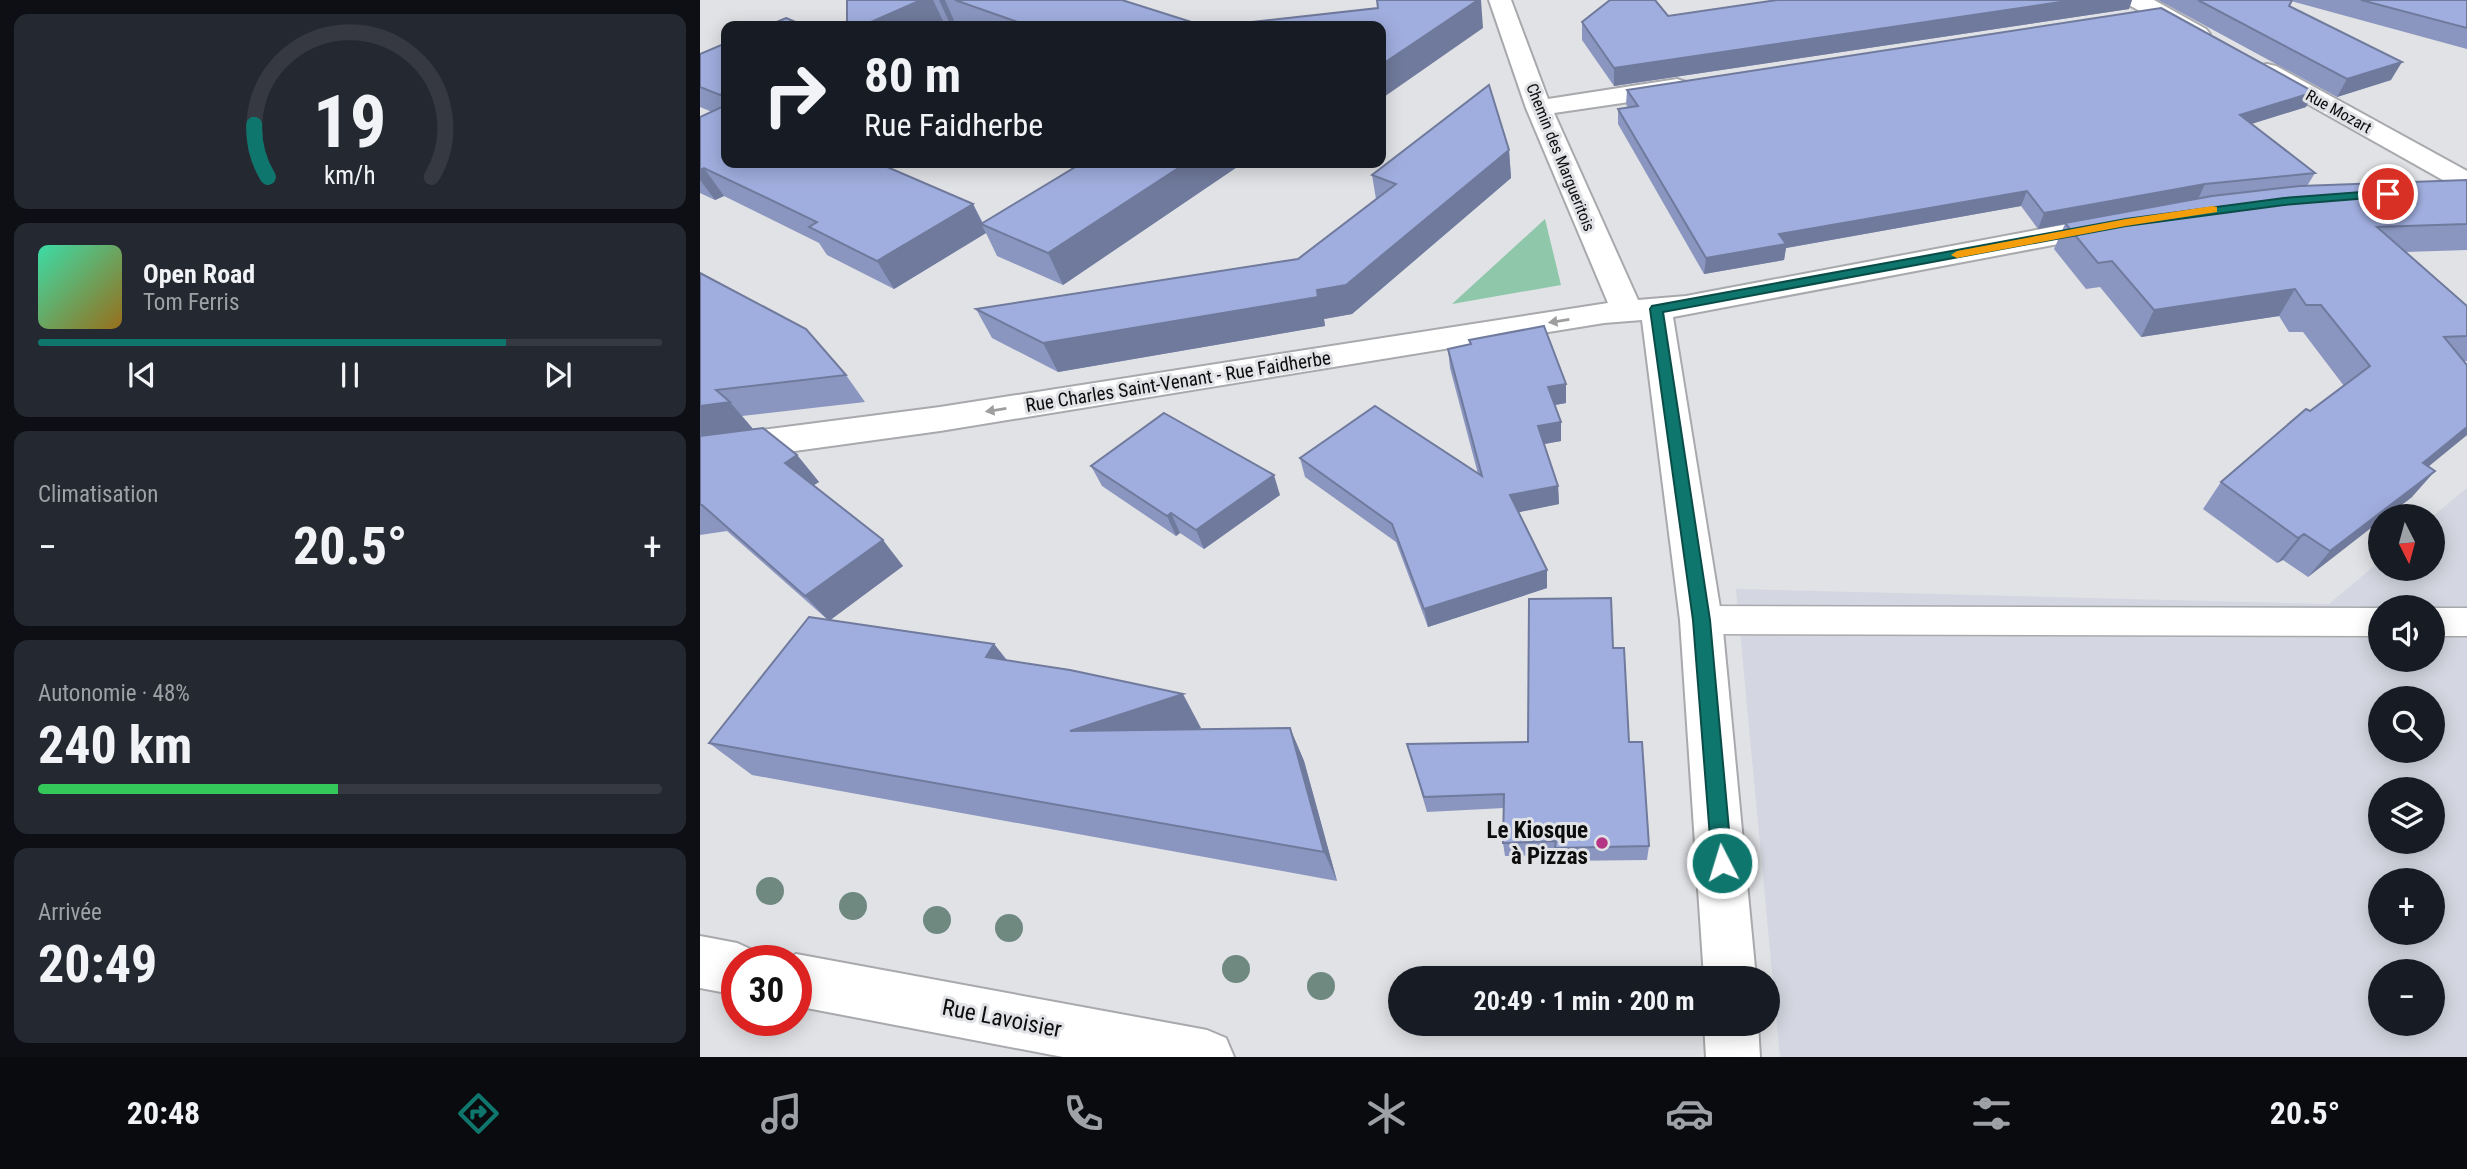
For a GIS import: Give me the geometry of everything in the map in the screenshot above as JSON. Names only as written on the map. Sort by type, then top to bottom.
[{"type":"street","name":"Chemin des Margueritois","points":[[1500,0],[1539,108],[1641,310],[1701,620],[1729,966]]},
{"type":"street","points":[[2133,9],[2160,13],[2220,46]]},
{"type":"street","name":"Rue Mozart","points":[[2244,59],[2467,182]]},
{"type":"street","points":[[1539,108],[1695,84]]},
{"type":"street","points":[[2428,191],[2467,189]]},
{"type":"street","name":"Rue Charles Saint-Venant - Rue Faidherbe","points":[[700,451],[940,419],[1641,310],[2138,220]]},
{"type":"street","points":[[700,962],[721,965]]},
{"type":"street","name":"Rue Lavoisier","points":[[812,983],[1207,1057]]},
{"type":"street","points":[[1731,1036],[1732,1057]]},
{"type":"lane","points":[[1701,620],[2368,622]]},
{"type":"lane","points":[[2445,622],[2467,622]]},
{"type":"shaded area","points":[[2467,488],[2467,1057],[1780,1057],[1780,966],[1771,966],[1736,589],[2329,604],[2368,571],[2368,581],[2445,581],[2445,506]]},
{"type":"green space","points":[[1545,219],[1561,285],[1452,304]]},
{"type":"building","points":[[847,0],[921,0],[873,21],[847,21]]},
{"type":"building","points":[[955,0],[1122,0],[1188,21],[1015,21]]},
{"type":"building","points":[[1377,0],[1478,0],[1386,62],[1386,21],[1260,21],[1378,8]]},
{"type":"building","points":[[1610,0],[1655,0],[1668,16],[1777,0],[2074,0],[1614,68],[1582,22]]},
{"type":"building","points":[[2198,0],[2292,0],[2289,6],[2402,62],[2347,79]]},
{"type":"building","points":[[2361,0],[2467,0],[2467,28]]},
{"type":"building","points":[[2161,8],[2314,92],[2240,115],[2315,173],[2205,184],[2044,213],[2027,191],[1779,234],[1786,244],[1706,258],[1618,109],[1638,106],[1627,90]]},
{"type":"building","points":[[721,45],[721,94],[700,87],[700,54]]},
{"type":"building","points":[[1489,85],[1509,150],[1346,285],[1317,290],[1318,297],[1043,343],[976,309],[1298,259],[1396,184],[1372,175],[1381,168],[1386,168],[1386,164]]},
{"type":"building","points":[[721,107],[721,168],[890,168],[973,204],[877,261],[809,227],[817,222],[704,168],[700,170],[700,117]]},
{"type":"building","points":[[1074,168],[1178,168],[1048,253],[981,224]]},
{"type":"building","points":[[2467,180],[2467,224],[2377,227],[2467,306],[2467,336],[2444,337],[2467,365],[2467,427],[2423,463],[2435,471],[2392,504],[2368,504],[2368,522],[2330,551],[2304,534],[2298,538],[2221,482],[2306,409],[2310,411],[2370,366],[2321,305],[2306,305],[2295,289],[2154,310],[2112,261],[2098,263],[2065,223],[2212,196],[2300,186]]},
{"type":"building","points":[[700,273],[806,329],[846,375],[716,390],[730,402],[700,406]]},
{"type":"building","points":[[1544,326],[1566,384],[1548,387],[1561,422],[1538,426],[1558,486],[1510,495],[1547,570],[1424,609],[1392,524],[1300,458],[1375,406],[1482,476],[1448,349],[1471,344],[1469,340]]},
{"type":"building","points":[[1164,413],[1274,475],[1196,530],[1171,513],[1167,516],[1091,466]]},
{"type":"building","points":[[763,428],[797,455],[785,463],[883,540],[805,596],[700,505],[700,436]]},
{"type":"building","points":[[1611,598],[1613,648],[1624,648],[1629,742],[1642,742],[1649,846],[1555,848],[1556,841],[1503,843],[1504,794],[1424,797],[1407,744],[1528,742],[1529,599]]},
{"type":"building","points":[[809,617],[994,644],[986,657],[1070,670],[1183,694],[1070,731],[1290,728],[1324,852],[709,743]]},
{"type":"slow traffic","points":[[1957,255],[2126,222],[2213,209]]},
{"type":"place","name":"Le Kiosque à Pizzas","points":[[1602,843]]},
{"type":"route","points":[[1722,863],[1701,620],[1656,309],[1686,306],[2126,222],[2284,201],[2388,194]]}]
